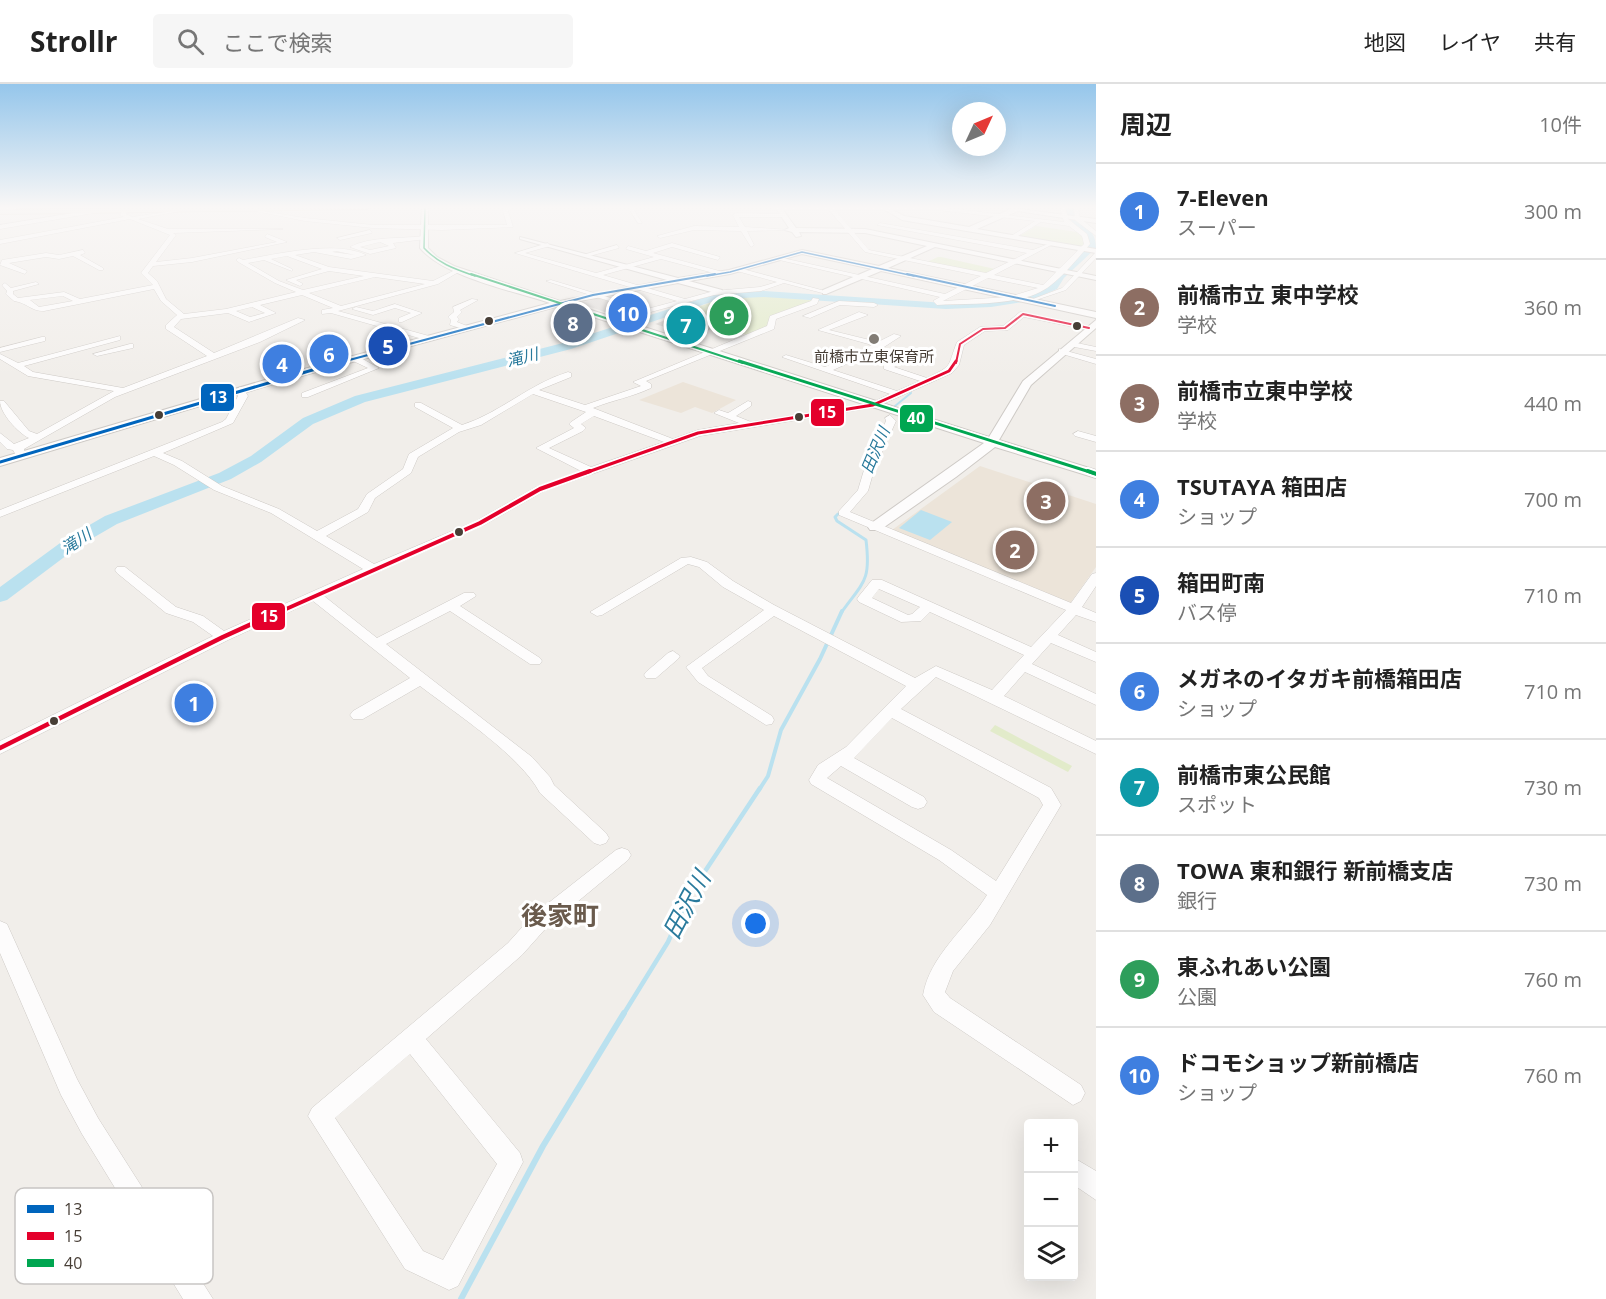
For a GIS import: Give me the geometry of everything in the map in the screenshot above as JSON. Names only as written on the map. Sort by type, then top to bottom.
[{"type":"street","points":[[4,264],[25,272]]},
{"type":"street","points":[[93,264],[101,268]]},
{"type":"street","points":[[150,264],[144,274],[157,286],[162,298],[181,315],[180,317]]},
{"type":"street","points":[[245,264],[304,294],[340,308]]},
{"type":"street","points":[[277,264],[290,270]]},
{"type":"street","points":[[312,264],[328,269],[436,283]]},
{"type":"street","points":[[266,276],[312,264],[354,266]]},
{"type":"street","points":[[445,264],[873,405],[1096,474]]},
{"type":"street","points":[[554,264],[682,300]]},
{"type":"street","points":[[618,264],[719,292]]},
{"type":"street","points":[[585,279],[635,264]]},
{"type":"street","points":[[681,264],[722,277]]},
{"type":"street","points":[[0,462],[19,452],[559,302],[676,280],[707,276],[722,277],[764,264]]},
{"type":"street","points":[[796,264],[945,296]]},
{"type":"street","points":[[856,264],[1096,315]]},
{"type":"street","points":[[739,270],[826,292],[891,264]]},
{"type":"street","points":[[929,264],[1044,287]]},
{"type":"street","points":[[1012,264],[945,296],[937,303],[1016,298],[1044,287],[1070,264]]},
{"type":"street","points":[[1018,264],[1096,278]]},
{"type":"street","points":[[1030,301],[1064,289],[1086,264]]},
{"type":"street","points":[[988,266],[1053,280]]},
{"type":"street","points":[[328,269],[289,280],[373,313],[395,306],[418,313],[402,320]]},
{"type":"street","points":[[426,338],[327,312],[436,283],[450,273],[459,270]]},
{"type":"street","points":[[309,274],[349,288]]},
{"type":"street","points":[[211,357],[210,354],[169,327],[180,317],[254,305],[375,275]]},
{"type":"street","points":[[549,281],[647,311],[719,292],[755,290],[783,282]]},
{"type":"street","points":[[564,285],[574,282]]},
{"type":"street","points":[[732,283],[755,290]]},
{"type":"street","points":[[0,295],[8,290],[36,284]]},
{"type":"street","points":[[25,300],[42,310],[157,286]]},
{"type":"street","points":[[8,290],[15,300],[64,294],[80,302]]},
{"type":"street","points":[[618,302],[651,291]]},
{"type":"street","points":[[358,292],[378,299]]},
{"type":"street","points":[[590,471],[541,448],[581,428],[574,424],[612,397],[623,397],[648,386],[638,381],[771,327],[773,324],[771,319],[814,302],[815,299]]},
{"type":"street","points":[[465,328],[453,323],[455,319],[452,317],[458,312],[456,309],[474,300]]},
{"type":"street","points":[[645,300],[666,306]]},
{"type":"street","points":[[807,316],[839,303],[874,305]]},
{"type":"street","points":[[229,310],[249,320],[272,313],[254,305]]},
{"type":"street","points":[[789,312],[836,324]]},
{"type":"street","points":[[864,315],[859,314],[822,330],[881,345]]},
{"type":"street","points":[[0,747],[223,637],[373,568],[480,523],[540,489],[698,433],[816,416],[873,405],[929,381],[955,365],[960,344],[983,329],[1005,328],[1023,314],[1093,326]]},
{"type":"street","points":[[19,452],[36,437],[123,390],[257,340],[266,333],[301,320]]},
{"type":"street","points":[[875,527],[952,474],[992,443],[1027,383],[1093,326]]},
{"type":"street","points":[[0,367],[114,336],[133,347],[100,356],[82,346]]},
{"type":"street","points":[[825,370],[897,336]]},
{"type":"street","points":[[0,350],[42,339]]},
{"type":"street","points":[[1067,348],[1096,349]]},
{"type":"street","points":[[1067,348],[1096,362]]},
{"type":"street","points":[[0,356],[30,374],[123,390]]},
{"type":"street","points":[[786,357],[898,394]]},
{"type":"street","points":[[305,395],[375,368],[354,358]]},
{"type":"street","points":[[904,359],[887,367],[929,381]]},
{"type":"street","points":[[317,536],[363,511],[373,494],[395,482],[410,468],[413,464],[413,456],[460,428],[478,423],[543,384],[568,375]]},
{"type":"street","points":[[0,514],[228,423],[243,396],[240,390]]},
{"type":"street","points":[[533,391],[591,410],[673,442]]},
{"type":"street","points":[[1,403],[26,433],[36,437]]},
{"type":"street","points":[[748,404],[724,415],[750,424]]},
{"type":"street","points":[[418,405],[460,428]]},
{"type":"street","points":[[890,418],[887,432],[869,470],[863,491],[843,513],[1096,618]]},
{"type":"street","points":[[1078,434],[1096,439]]},
{"type":"street","points":[[0,436],[19,452]]},
{"type":"street","points":[[155,453],[178,463],[215,487],[275,511],[373,568]]},
{"type":"street","points":[[597,612],[688,560],[717,573],[726,582],[916,685]]},
{"type":"street","points":[[121,570],[171,610],[198,619],[223,637]]},
{"type":"street","points":[[994,697],[1074,609],[1095,581]]},
{"type":"street","points":[[314,595],[526,761],[544,781],[546,788],[600,838]]},
{"type":"street","points":[[376,644],[469,596]]},
{"type":"street","points":[[451,606],[535,661]]},
{"type":"street","points":[[929,606],[1034,654]]},
{"type":"street","points":[[765,720],[704,680],[693,667],[775,609]]},
{"type":"street","points":[[1049,637],[1096,657]]},
{"type":"street","points":[[651,675],[673,656]]},
{"type":"street","points":[[1023,666],[1096,700]]},
{"type":"street","points":[[997,892],[945,855],[817,780],[825,766],[854,749],[916,685],[930,673],[939,672],[1096,748]]},
{"type":"street","points":[[358,715],[420,679]]},
{"type":"street","points":[[891,711],[1045,794],[1052,801],[1052,805],[971,936],[950,958],[935,985],[934,995],[942,1005],[1073,1093]]},
{"type":"street","points":[[841,758],[918,802]]},
{"type":"street","points":[[411,1038],[511,1162],[449,1277],[414,1260],[320,1116],[411,1038],[515,949],[540,921],[622,855]]},
{"type":"street","points":[[0,930],[69,1087],[90,1126],[129,1188]]},
{"type":"street","points":[[1078,1173],[1096,1187]]},
{"type":"street","points":[[190,1284],[199,1299]]},
{"type":"shaded area","points":[[599,298],[648,313],[635,317],[619,317],[579,303]]},
{"type":"shaded area","points":[[683,382],[736,400],[712,413],[695,407],[681,413],[639,400]]},
{"type":"shaded area","points":[[980,466],[1096,504],[1096,567],[1069,605],[892,530]]},
{"type":"green space","points":[[935,264],[971,264],[995,269],[987,275]]},
{"type":"green space","points":[[761,296],[813,300],[771,318],[771,325],[747,335],[676,314],[722,299]]},
{"type":"green space","points":[[995,725],[1072,766],[1068,772],[990,731]]},
{"type":"water","points":[[921,510],[952,522],[930,540],[899,528]]},
{"type":"building","points":[[678,315],[716,327],[694,336],[655,324]]},
{"type":"building","points":[[208,690],[217,699],[180,717],[172,708]]},
{"type":"waterway","name":"滝川","points":[[0,596],[73,542],[111,520],[225,476],[256,459],[308,421],[360,399],[567,346],[719,296],[764,294],[946,306],[991,304],[1029,298],[1053,287],[1074,264]]},
{"type":"waterway","name":"田沢川","points":[[895,406],[911,393]]},
{"type":"waterway","name":"田沢川","points":[[864,473],[878,439]]},
{"type":"waterway","name":"田沢川","points":[[838,514],[835,517],[837,521],[866,540],[867,554],[864,580],[841,613]]},
{"type":"waterway","name":"田沢川","points":[[759,790],[768,776],[781,730],[820,659],[841,613]]},
{"type":"waterway","name":"田沢川","points":[[623,1015],[668,942],[688,897],[760,788]]},
{"type":"waterway","name":"田沢川","points":[[461,1299],[543,1146],[624,1013]]},
{"type":"transit line","name":"40","points":[[443,264],[895,412],[1096,474]]},
{"type":"transit line","name":"13","points":[[0,462],[286,377],[515,314],[593,295],[730,272],[760,264]]},
{"type":"transit line","name":"13","points":[[857,264],[1055,306]]},
{"type":"transit line","name":"15","points":[[0,748],[223,637],[480,523],[540,489],[698,433],[873,405],[949,371],[955,365],[960,344],[983,329],[1005,328],[1023,314],[1089,328]]},
{"type":"place","name":"ドコモショップ新前橋店","points":[[628,313]]},
{"type":"place","name":"東ふれあい公園","points":[[729,316]]},
{"type":"place","name":"TOWA 東和銀行 新前橋支店","points":[[573,323]]},
{"type":"place","name":"前橋市東公民館","points":[[686,325]]},
{"type":"place","name":"前橋市立東保育所","points":[[874,339]]},
{"type":"place","name":"箱田町南","points":[[388,346]]},
{"type":"place","name":"メガネのイタガキ前橋箱田店","points":[[329,354]]},
{"type":"place","name":"TSUTAYA 箱田店","points":[[282,364]]},
{"type":"place","name":"前橋市立東中学校","points":[[1046,501]]},
{"type":"place","name":"前橋市立 東中学校","points":[[1015,550]]},
{"type":"place","name":"7-Eleven","points":[[194,703]]},
{"type":"district","name":"後家町","points":[[560,916]]}]
